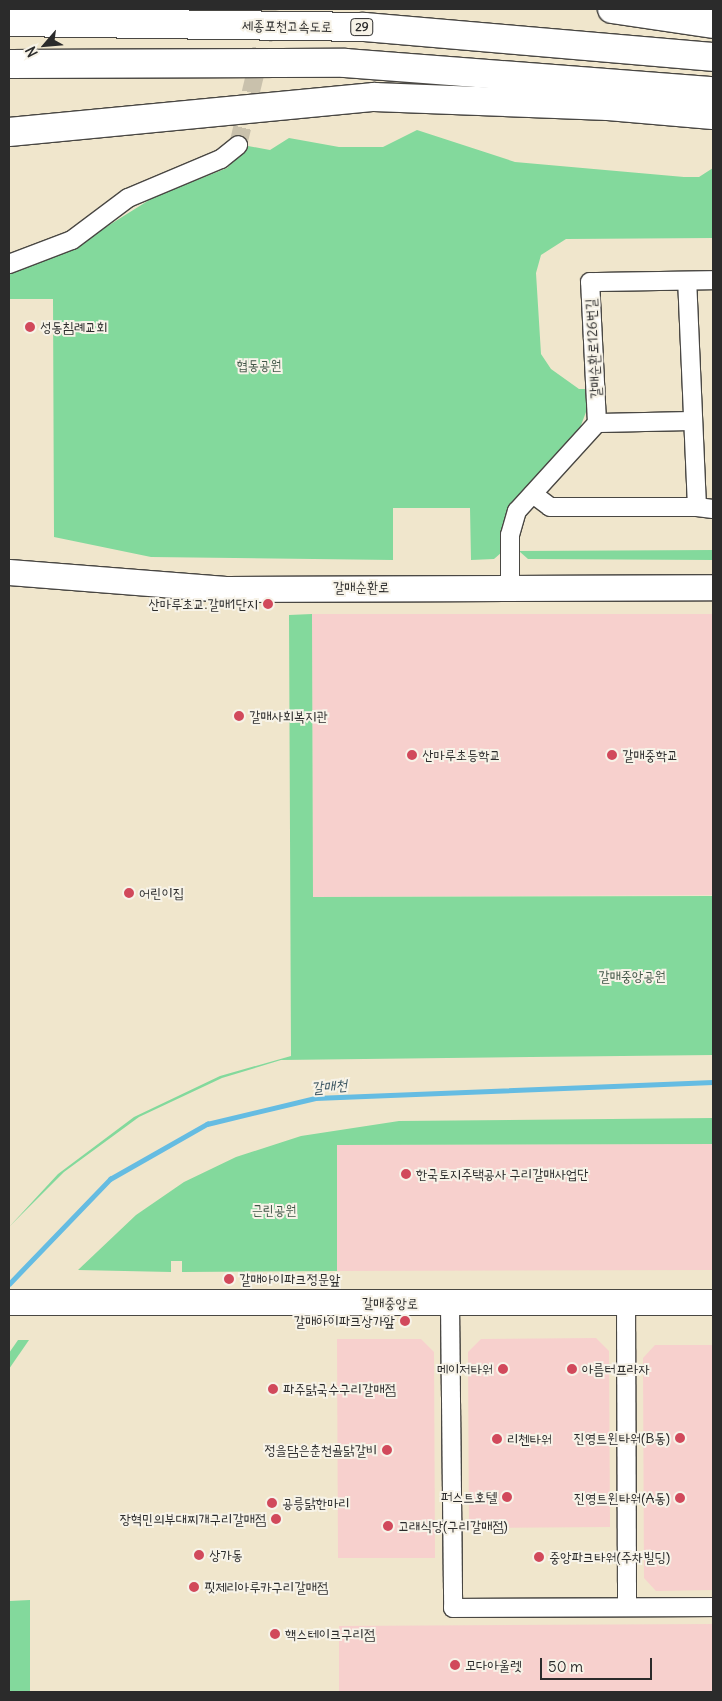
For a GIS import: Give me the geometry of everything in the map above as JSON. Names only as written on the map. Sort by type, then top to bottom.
[{"type":"highway","points":[[612,9],[713,24]]},
{"type":"highway","name":"세종포천고속도로","points":[[9,22],[364,27],[713,57]]},
{"type":"highway","points":[[9,64],[345,63],[713,91]]},
{"type":"highway","points":[[9,132],[374,97],[608,106],[713,115]]},
{"type":"street","points":[[9,264],[72,240],[128,198],[221,159],[238,146]]},
{"type":"street","name":"갈매순환로126번길","points":[[597,423],[590,282],[713,280]]},
{"type":"street","points":[[533,494],[550,507],[705,508],[693,421],[688,281]]},
{"type":"street","points":[[510,586],[512,522],[533,494],[597,423],[693,421]]},
{"type":"street","name":"갈매순환로","points":[[9,572],[224,589],[510,586],[713,588]]},
{"type":"street","name":"갈매중앙로","points":[[9,1302],[450,1304],[713,1302]]},
{"type":"street","points":[[626,1303],[626,1607]]},
{"type":"street","points":[[450,1304],[453,1608],[713,1607]]},
{"type":"shaded area","points":[[312,614],[713,614],[713,895],[313,897]]},
{"type":"shaded area","points":[[713,1144],[713,1270],[337,1271],[337,1145]]},
{"type":"shaded area","points":[[596,1338],[609,1351],[610,1527],[469,1528],[468,1352],[481,1339]]},
{"type":"shaded area","points":[[337,1339],[421,1339],[434,1352],[435,1558],[338,1558]]},
{"type":"shaded area","points":[[655,1345],[713,1345],[713,1590],[656,1591],[644,1578],[643,1358]]},
{"type":"shaded area","points":[[713,1624],[713,1692],[339,1692],[339,1626]]},
{"type":"green space","name":"협동공원","points":[[417,130],[515,162],[684,177],[699,177],[713,168],[713,238],[566,239],[541,255],[536,273],[541,354],[551,369],[579,389],[586,389],[586,412],[580,428],[510,509],[502,525],[502,552],[494,559],[471,560],[470,508],[393,508],[393,560],[151,557],[54,537],[53,299],[9,299],[9,272],[79,244],[154,197],[227,168],[248,146],[270,150],[289,138],[339,147],[383,147]]},
{"type":"green space","points":[[713,550],[713,560],[528,559],[519,551]]},
{"type":"green space","name":"갈매중앙공원","points":[[312,614],[313,897],[713,896],[713,1055],[281,1060],[222,1078],[139,1117],[64,1172],[9,1227],[58,1174],[134,1117],[220,1076],[291,1056],[289,615]]},
{"type":"green space","name":"근린공원","points":[[713,1118],[713,1144],[337,1145],[337,1271],[182,1272],[182,1261],[171,1261],[171,1272],[78,1270],[136,1215],[184,1182],[236,1157],[301,1136],[399,1121]]},
{"type":"green space","points":[[18,1340],[29,1340],[9,1369],[9,1353]]},
{"type":"green space","points":[[30,1600],[30,1692],[9,1692],[9,1601]]},
{"type":"waterway","name":"갈매천","points":[[9,1284],[110,1179],[207,1124],[315,1098],[713,1082]]},
{"type":"tunnel","points":[[238,145],[271,9]]},
{"type":"place","name":"성동침례교회","points":[[30,327]]},
{"type":"place","name":"산마루초교.갈매1단지","points":[[268,604]]},
{"type":"place","name":"갈매사회복지관","points":[[239,716]]},
{"type":"place","name":"산마루초등학교","points":[[412,755]]},
{"type":"place","name":"갈매중학교","points":[[612,755]]},
{"type":"place","name":"어린이집","points":[[129,893]]},
{"type":"place","name":"한국토지주택공사 구리갈매사업단","points":[[406,1174]]},
{"type":"place","name":"갈매아이파크정문앞","points":[[229,1279]]},
{"type":"place","name":"갈매아이파크상가앞","points":[[405,1321]]},
{"type":"place","name":"메이저타워","points":[[503,1369]]},
{"type":"place","name":"아름터프라자","points":[[572,1369]]},
{"type":"place","name":"파주닭국수구리갈매점","points":[[273,1389]]},
{"type":"place","name":"진영트윈타워(B동)","points":[[680,1438]]},
{"type":"place","name":"리첸타워","points":[[497,1439]]},
{"type":"place","name":"정을담은춘천골닭갈비","points":[[387,1450]]},
{"type":"place","name":"퍼스트호텔","points":[[507,1497]]},
{"type":"place","name":"진영트윈타워(A동)","points":[[680,1498]]},
{"type":"place","name":"공릉닭한마리","points":[[272,1503]]},
{"type":"place","name":"장혁민의부대찌개구리갈매점","points":[[276,1519]]},
{"type":"place","name":"고래식당(구리갈매점)","points":[[388,1526]]},
{"type":"place","name":"상가동","points":[[199,1555]]},
{"type":"place","name":"중앙파크타워(주차빌딩)","points":[[539,1557]]},
{"type":"place","name":"핏제리아루카구리갈매점","points":[[194,1587]]},
{"type":"place","name":"핵스테이크구리점","points":[[275,1634]]},
{"type":"place","name":"모다아울렛","points":[[455,1665]]}]
